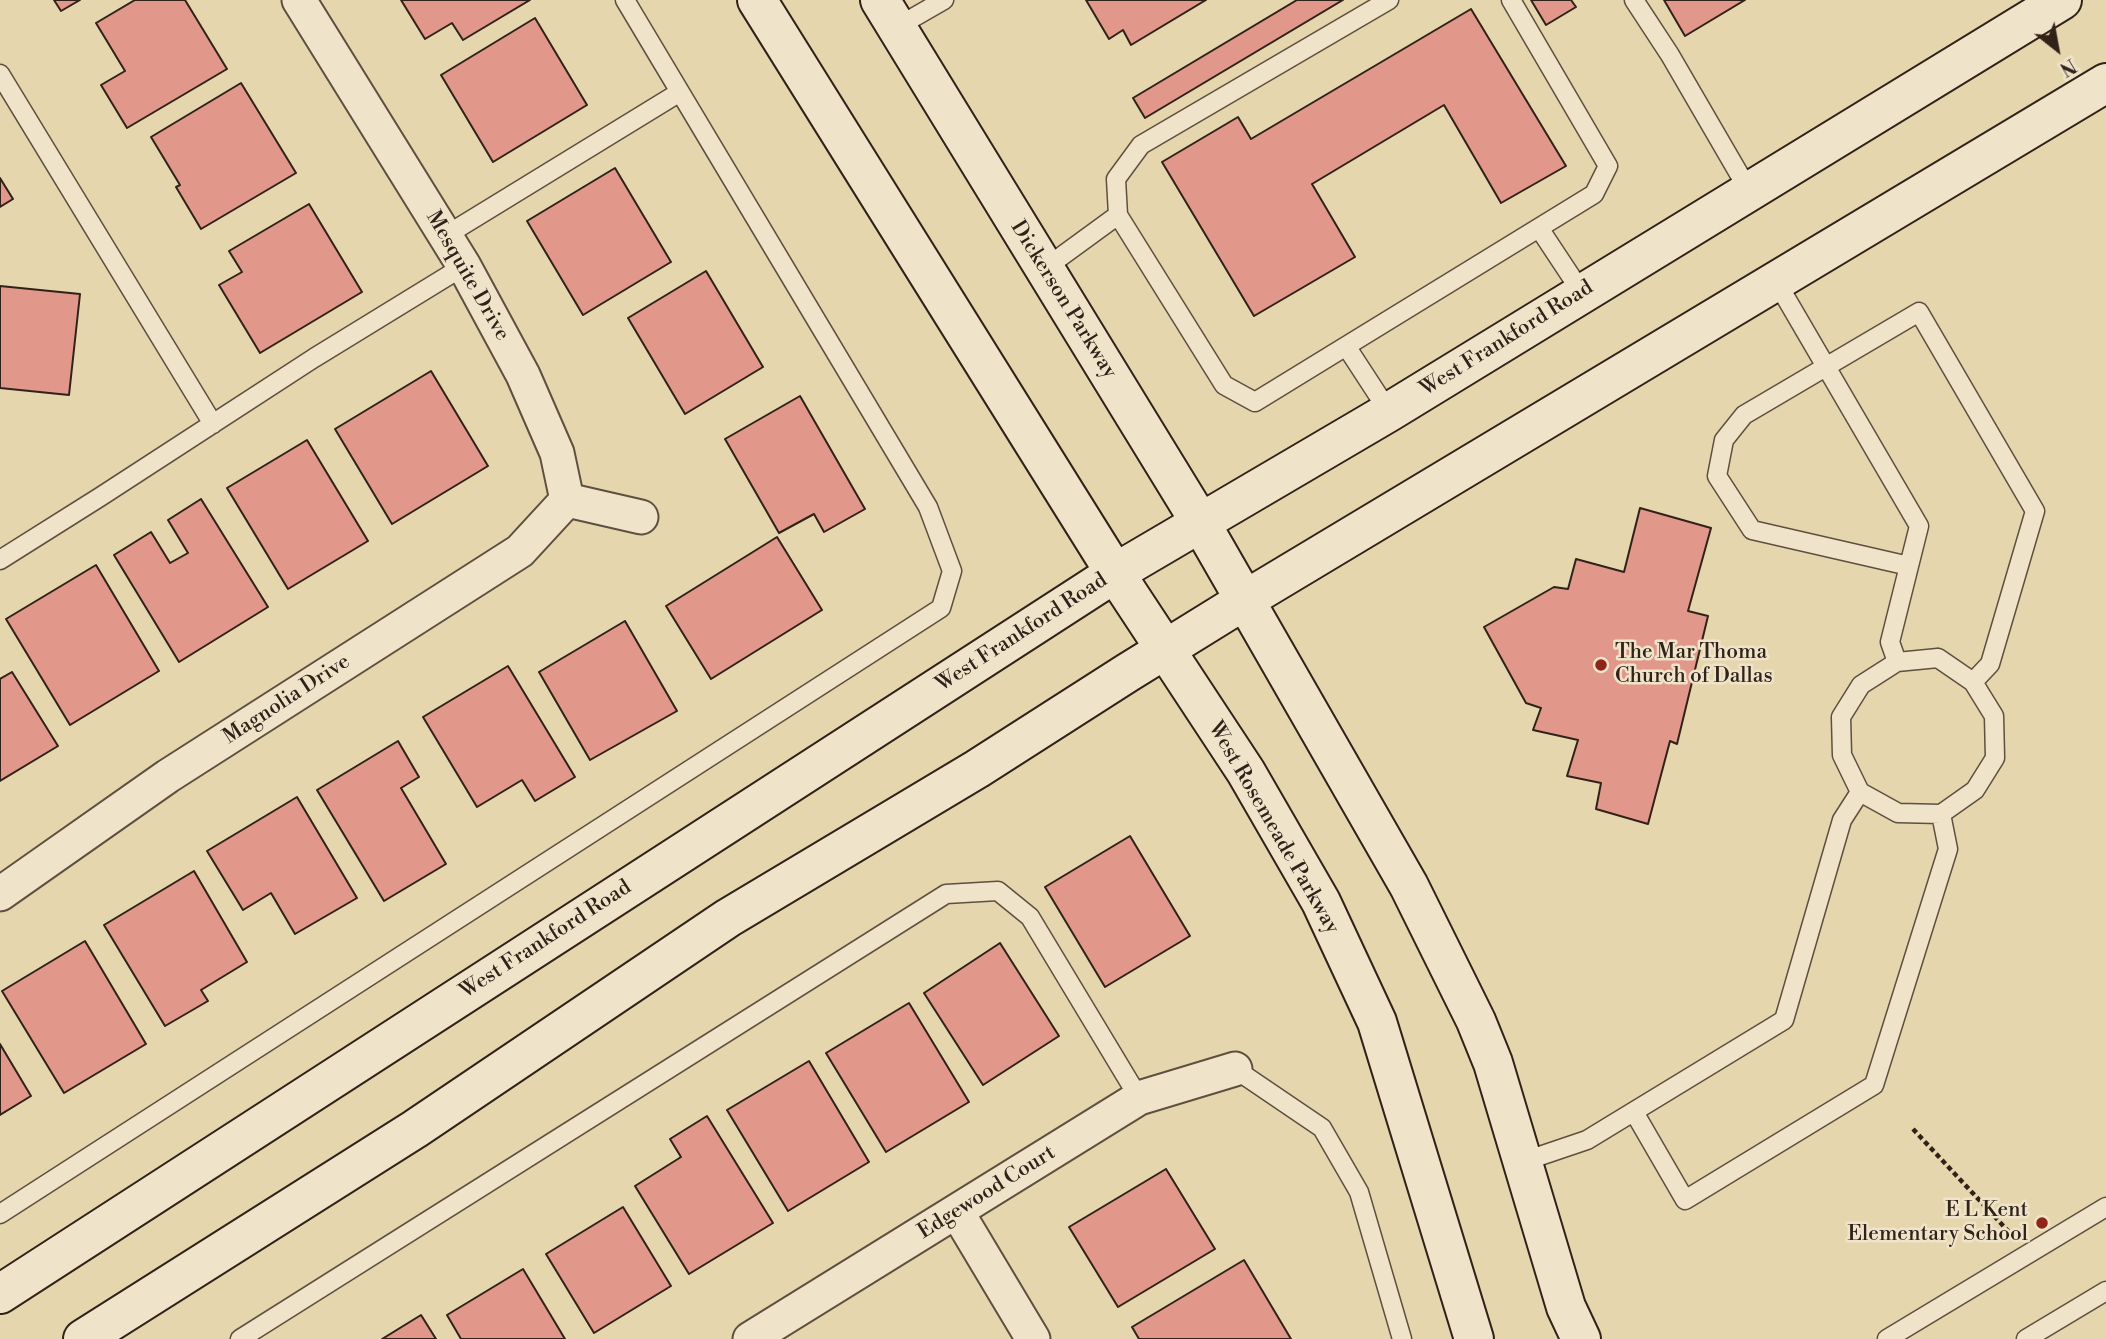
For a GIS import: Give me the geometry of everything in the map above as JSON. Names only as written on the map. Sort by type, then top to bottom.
[{"type":"main road","points":[[757,0],[1115,573]]},
{"type":"main road","name":"West Frankford Road","points":[[0,1294],[1115,573],[1389,412],[2062,0]]},
{"type":"main road","name":"Dickerson Parkway","points":[[889,14],[1245,600]]},
{"type":"main road","points":[[83,1339],[415,1129],[728,918],[976,769],[1164,649],[2106,83]]},
{"type":"main road","name":"West Rosemeade Parkway","points":[[1115,573],[1246,772],[1314,890],[1377,1023],[1474,1339]]},
{"type":"main road","points":[[1245,600],[1409,886],[1470,1008],[1493,1063],[1566,1307],[1581,1339]]},
{"type":"street","name":"Mesquite Drive","points":[[299,0],[464,266],[523,375],[557,453],[566,500]]},
{"type":"street","points":[[566,500],[640,517]]},
{"type":"street","name":"Magnolia Drive","points":[[0,894],[168,776],[520,551],[566,500]]},
{"type":"street","name":"Edgewood Court","points":[[750,1339],[1139,1098],[1235,1069]]},
{"type":"street","points":[[957,1212],[1033,1339]]},
{"type":"lane","points":[[0,1214],[941,608],[951,571],[928,508],[625,0]]},
{"type":"lane","points":[[889,14],[944,0]]},
{"type":"lane","points":[[1389,0],[1141,145],[1116,179],[1118,215],[1224,385],[1255,402],[1594,194],[1608,166],[1511,0]]},
{"type":"lane","points":[[1634,0],[1670,55],[1749,191]]},
{"type":"lane","points":[[0,74],[213,424]]},
{"type":"lane","points":[[445,236],[680,92]]},
{"type":"lane","points":[[1044,269],[1118,215]]},
{"type":"lane","points":[[1539,228],[1582,293]]},
{"type":"lane","points":[[0,560],[314,358],[464,266]]},
{"type":"lane","points":[[1776,281],[1919,526],[1890,642],[1896,662]]},
{"type":"lane","points":[[1909,566],[1752,530],[1717,476],[1724,440],[1744,415],[1919,312],[2035,511],[1990,664],[1973,682]]},
{"type":"lane","points":[[1346,346],[1389,412]]},
{"type":"lane","points":[[1938,658],[1973,682],[1994,716],[1996,758],[1975,790],[1941,814],[1898,813],[1860,792],[1842,755],[1841,717],[1861,685],[1896,662],[1938,658]]},
{"type":"lane","points":[[1522,1162],[1587,1140],[1784,1020],[1842,820],[1860,792]]},
{"type":"lane","points":[[1634,1112],[1685,1200],[1874,1085],[1948,849],[1941,814]]},
{"type":"lane","points":[[240,1339],[946,894],[998,891],[1030,917],[1139,1098]]},
{"type":"lane","points":[[1235,1069],[1322,1128],[1359,1192],[1402,1339]]},
{"type":"lane","points":[[1887,1339],[2106,1207]]},
{"type":"lane","points":[[2026,1339],[2106,1291]]},
{"type":"path","points":[[1913,1129],[2012,1236],[2035,1221],[2051,1240]]},
{"type":"building","points":[[54,0],[80,0],[61,11]]},
{"type":"building","points":[[135,0],[185,0],[227,69],[127,128],[101,85],[125,71],[96,23]]},
{"type":"building","points":[[401,0],[530,0],[463,40],[452,23],[425,39]]},
{"type":"building","points":[[1086,0],[1206,0],[1131,45],[1123,30],[1109,39]]},
{"type":"building","points":[[1297,0],[1343,0],[1145,118],[1133,98]]},
{"type":"building","points":[[1531,0],[1571,0],[1576,7],[1546,25]]},
{"type":"building","points":[[1664,0],[1745,0],[1685,36]]},
{"type":"building","points":[[1471,9],[1566,166],[1501,203],[1444,105],[1312,184],[1355,257],[1254,316],[1162,162],[1238,117],[1251,139]]},
{"type":"building","points":[[535,18],[587,105],[493,162],[441,75]]},
{"type":"building","points":[[241,83],[296,173],[201,229],[176,187],[180,185],[151,137]]},
{"type":"building","points":[[615,168],[671,262],[583,315],[527,221]]},
{"type":"building","points":[[0,178],[13,199],[0,207]]},
{"type":"building","points":[[309,204],[362,292],[260,353],[219,285],[242,272],[229,251]]},
{"type":"building","points":[[706,271],[763,367],[685,414],[628,318]]},
{"type":"building","points":[[0,286],[80,294],[69,395],[0,388]]},
{"type":"building","points":[[431,371],[488,466],[392,524],[335,429]]},
{"type":"building","points":[[800,396],[865,509],[824,532],[814,514],[779,533],[725,439]]},
{"type":"building","points":[[307,440],[368,541],[288,589],[227,488]]},
{"type":"building","points":[[201,499],[268,607],[179,662],[114,555],[151,532],[170,563],[188,553],[168,520]]},
{"type":"building","name":"The Mar Thoma Church of Dallas","points":[[1640,508],[1711,528],[1688,611],[1708,616],[1677,744],[1670,741],[1648,824],[1596,809],[1601,783],[1567,776],[1578,740],[1533,730],[1541,708],[1526,703],[1484,627],[1554,587],[1568,589],[1576,559],[1624,572]]},
{"type":"building","points":[[777,537],[822,610],[711,679],[666,606]]},
{"type":"building","points":[[96,565],[159,671],[70,725],[6,619]]},
{"type":"building","points":[[625,621],[677,711],[590,760],[539,672]]},
{"type":"building","points":[[508,666],[575,777],[535,801],[522,780],[477,807],[423,717]]},
{"type":"building","points":[[12,672],[58,746],[0,781],[0,679]]},
{"type":"building","points":[[398,741],[419,777],[401,788],[446,864],[384,901],[317,790]]},
{"type":"building","points":[[297,797],[357,898],[295,934],[271,893],[243,910],[207,851]]},
{"type":"building","points":[[1130,836],[1190,936],[1105,987],[1045,887]]},
{"type":"building","points":[[194,871],[247,962],[201,990],[208,1001],[165,1026],[104,925]]},
{"type":"building","points":[[85,941],[146,1044],[64,1093],[2,991]]},
{"type":"building","points":[[1000,943],[1059,1036],[983,1085],[924,993]]},
{"type":"building","points":[[909,1003],[969,1102],[886,1152],[826,1053]]},
{"type":"building","points":[[0,1044],[31,1096],[0,1115]]},
{"type":"building","points":[[809,1061],[869,1162],[788,1211],[727,1110]]},
{"type":"building","points":[[707,1116],[773,1223],[689,1274],[635,1186],[681,1157],[670,1139]]},
{"type":"building","points":[[1166,1169],[1215,1249],[1118,1307],[1069,1227]]},
{"type":"building","points":[[623,1207],[671,1286],[594,1333],[546,1254]]},
{"type":"building","points":[[1244,1260],[1291,1339],[1139,1339],[1132,1327]]},
{"type":"building","points":[[523,1269],[565,1339],[461,1339],[447,1315]]},
{"type":"building","points":[[421,1315],[436,1339],[382,1339]]},
{"type":"place","name":"The Mar Thoma Church of Dallas","points":[[1601,665]]},
{"type":"place","name":"E L Kent Elementary School","points":[[2042,1223]]}]
